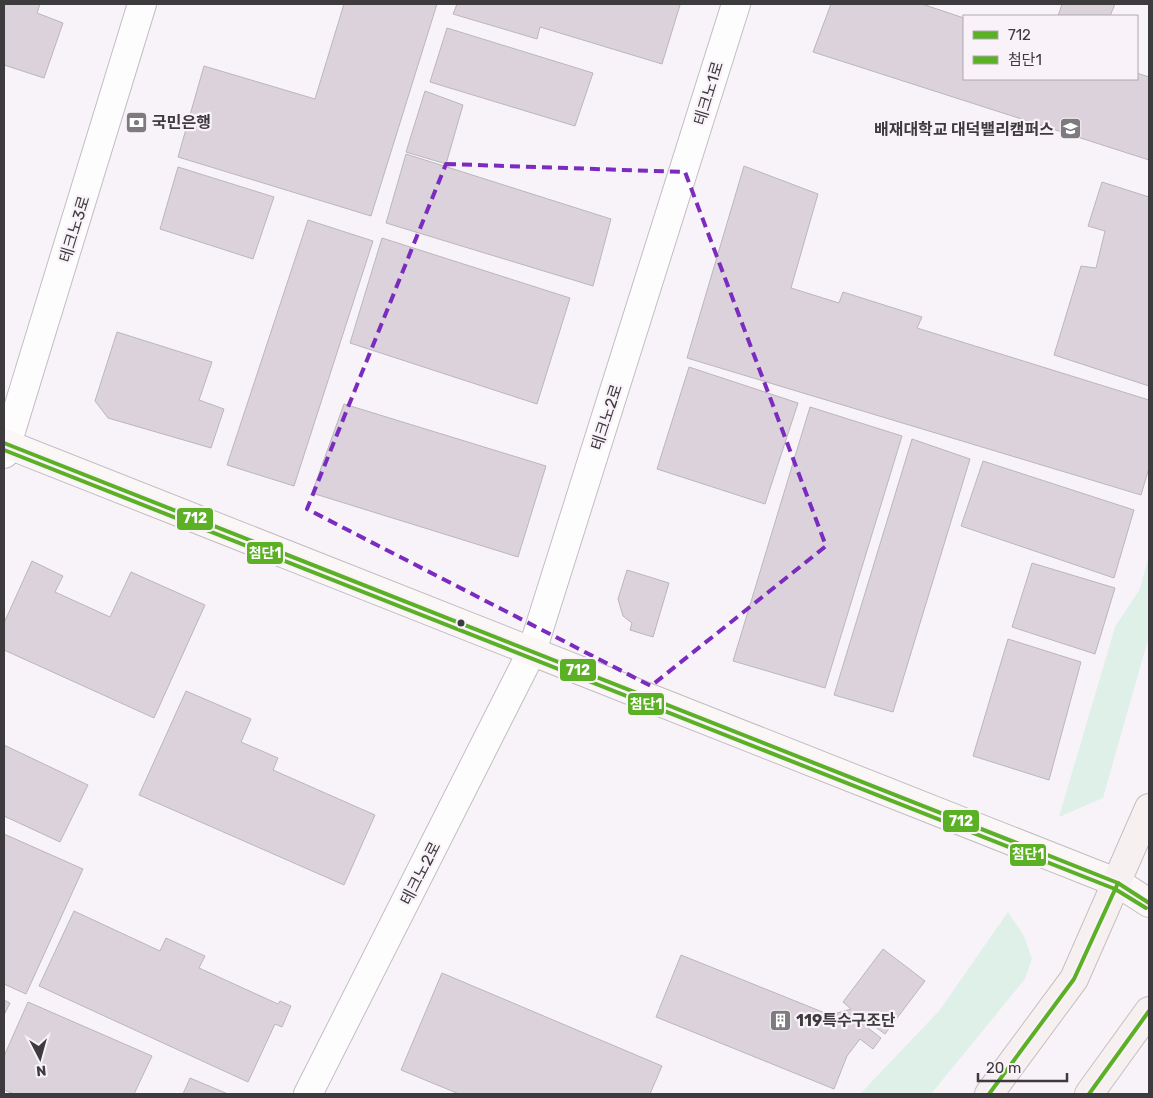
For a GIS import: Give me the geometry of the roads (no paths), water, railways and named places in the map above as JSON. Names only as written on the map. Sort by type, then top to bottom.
[{"type":"main road","points":[[5,447],[532,651],[1118,883],[1149,903]]},
{"type":"main road","points":[[989,1094],[1074,979],[1118,883],[1149,808]]},
{"type":"main road","points":[[1089,1094],[1149,1011]]},
{"type":"street","name":"테크노3로","points":[[5,447],[142,4]]},
{"type":"street","name":"테크노1로","points":[[680,182],[736,4]]},
{"type":"street","name":"테크노2로","points":[[308,1094],[532,651],[680,182]]},
{"type":"place","name":"국민은행","points":[[136,122]]},
{"type":"place","name":"배재대학교 대덕밸리캠퍼스","points":[[1070,129]]},
{"type":"place","name":"119특수구조단","points":[[780,1020]]}]
